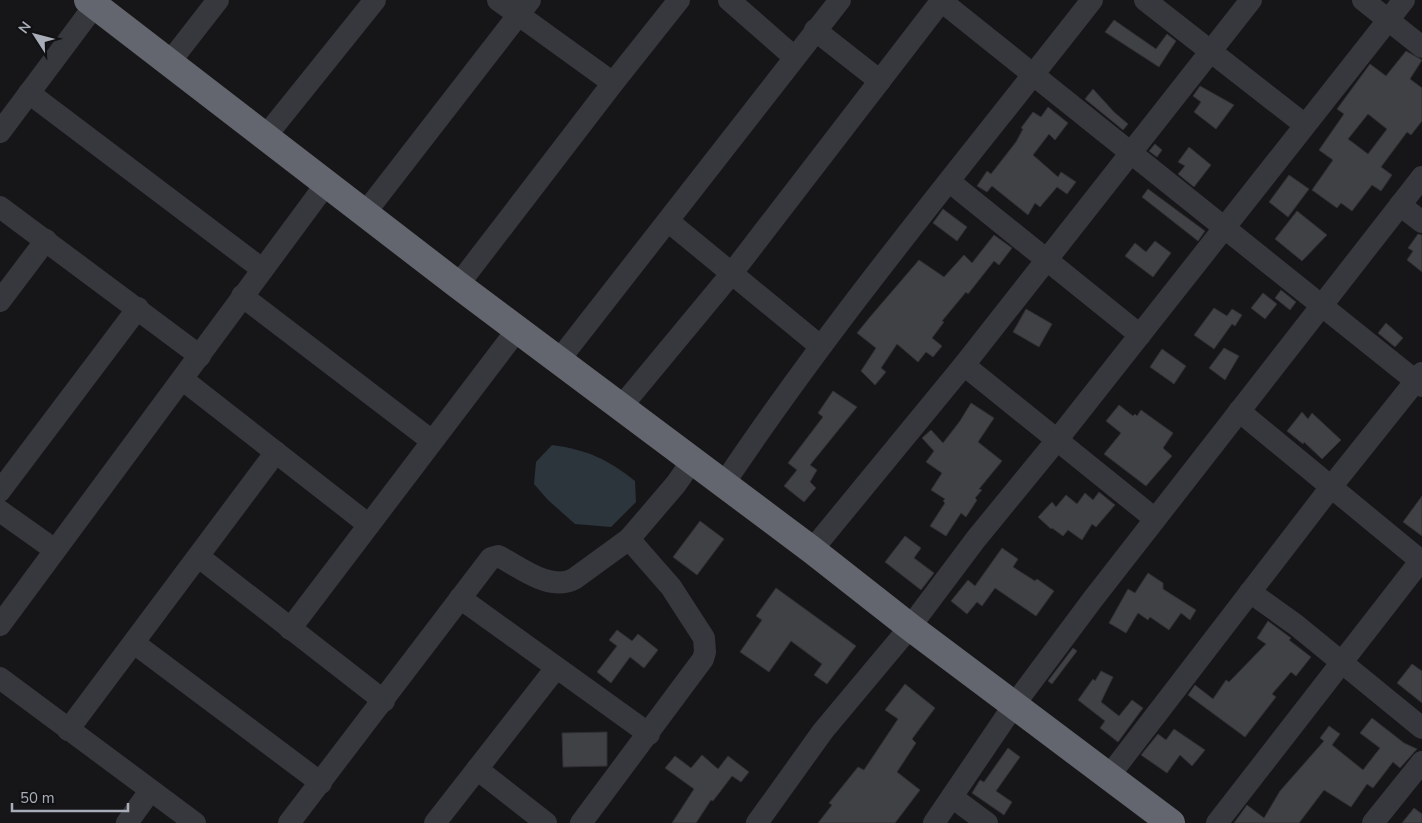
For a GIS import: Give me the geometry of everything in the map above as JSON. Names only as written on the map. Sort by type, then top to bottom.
[{"type":"highway","points":[[91,3],[458,286],[812,550],[910,627],[1171,823]]},
{"type":"street","points":[[168,63],[218,0]]},
{"type":"street","points":[[265,137],[375,0]]},
{"type":"street","points":[[498,0],[524,8],[613,83]]},
{"type":"street","points":[[458,286],[679,0]]},
{"type":"street","points":[[729,0],[794,57]]},
{"type":"street","points":[[559,360],[840,0]]},
{"type":"street","points":[[621,407],[732,274],[941,0],[1322,306],[1420,380],[1331,487],[1109,776]]},
{"type":"street","points":[[723,485],[774,408],[820,346],[1092,0]]},
{"type":"street","points":[[1145,0],[1305,125]]},
{"type":"street","points":[[812,550],[964,365],[1251,0]]},
{"type":"street","points":[[1363,0],[1422,48]]},
{"type":"street","points":[[757,823],[823,732],[910,627],[976,539],[1057,440],[1404,0]]},
{"type":"street","points":[[0,132],[29,94],[91,3]]},
{"type":"street","points":[[365,213],[524,8]]},
{"type":"street","points":[[815,30],[880,81]]},
{"type":"street","points":[[29,94],[262,269]]},
{"type":"street","points":[[934,823],[1014,705],[1155,519],[1422,177]]},
{"type":"street","points":[[950,182],[1140,335]]},
{"type":"street","points":[[0,625],[326,184]]},
{"type":"street","points":[[1400,205],[1422,222]]},
{"type":"street","points":[[0,207],[200,356]]},
{"type":"street","points":[[668,221],[820,346]]},
{"type":"street","points":[[0,301],[46,240]]},
{"type":"street","points":[[242,296],[432,441]]},
{"type":"street","points":[[0,491],[138,308]]},
{"type":"street","points":[[290,629],[517,330]]},
{"type":"street","points":[[964,365],[1155,519]]},
{"type":"street","points":[[182,379],[369,525]]},
{"type":"street","points":[[1217,823],[1421,560],[1239,411]]},
{"type":"street","points":[[68,730],[276,452]]},
{"type":"street","points":[[289,823],[384,701],[491,558],[495,556],[536,578],[566,582],[574,579],[630,539],[676,484],[692,461]]},
{"type":"street","points":[[0,511],[55,550]]},
{"type":"street","points":[[581,823],[703,660],[706,645],[704,638],[671,587],[630,539]]},
{"type":"street","points":[[199,557],[384,701]]},
{"type":"street","points":[[1250,592],[1341,662],[1422,728]]},
{"type":"street","points":[[460,598],[649,734]]},
{"type":"street","points":[[134,643],[321,783]]},
{"type":"street","points":[[435,823],[556,668]]},
{"type":"street","points":[[0,678],[195,823]]},
{"type":"street","points":[[1374,823],[1422,762]]},
{"type":"street","points":[[477,768],[546,823]]},
{"type":"street","points":[[127,823],[150,791]]},
{"type":"street","points":[[952,797],[987,823]]},
{"type":"shaded area","points":[[552,445],[587,453],[615,467],[635,481],[636,502],[611,527],[575,524],[548,500],[534,484],[536,462]]},
{"type":"building","points":[[1114,20],[1156,49],[1167,34],[1176,41],[1159,67],[1105,32]]},
{"type":"building","points":[[1406,51],[1422,60],[1410,79],[1422,88],[1422,121],[1411,135],[1407,132],[1381,167],[1392,175],[1381,191],[1372,185],[1352,211],[1341,203],[1337,208],[1312,190],[1333,160],[1319,150],[1344,114],[1337,109],[1370,64],[1386,76]],"holes":[[[1368,114],[1387,129],[1368,154],[1348,139]]]},
{"type":"building","points":[[1200,86],[1234,105],[1216,129],[1194,112],[1201,102],[1193,96]]},
{"type":"building","points":[[1093,89],[1128,124],[1123,130],[1085,99]]},
{"type":"building","points":[[1048,107],[1068,123],[1055,140],[1049,134],[1033,155],[1058,177],[1061,172],[1076,182],[1067,194],[1057,187],[1040,207],[1035,203],[1028,215],[992,186],[987,192],[977,186],[987,171],[991,174],[1016,142],[1023,129],[1021,128],[1033,112],[1041,117]]},
{"type":"building","points":[[1155,144],[1162,150],[1157,157],[1149,151]]},
{"type":"building","points":[[1189,147],[1211,165],[1194,187],[1178,174],[1185,166],[1178,162]]},
{"type":"building","points":[[1289,175],[1309,189],[1288,217],[1269,202]]},
{"type":"building","points":[[1148,189],[1205,231],[1198,241],[1142,197]]},
{"type":"building","points":[[943,209],[967,227],[957,241],[933,223]]},
{"type":"building","points":[[1297,211],[1327,235],[1302,261],[1275,239]]},
{"type":"building","points":[[1418,234],[1422,235],[1422,272],[1407,260],[1413,251],[1408,248]]},
{"type":"building","points":[[994,235],[1012,248],[999,265],[994,261],[968,294],[966,292],[942,321],[944,322],[932,338],[942,346],[933,357],[926,352],[918,362],[897,344],[881,368],[886,372],[875,385],[861,371],[876,348],[857,333],[919,260],[944,277],[964,255],[972,263]]},
{"type":"building","points":[[1155,241],[1171,253],[1153,277],[1125,256],[1135,243],[1146,252]]},
{"type":"building","points":[[1281,290],[1296,302],[1290,310],[1275,298]]},
{"type":"building","points":[[1263,293],[1277,304],[1265,319],[1251,308]]},
{"type":"building","points":[[1214,308],[1227,316],[1232,309],[1242,315],[1235,326],[1232,324],[1214,349],[1194,335]]},
{"type":"building","points":[[1026,309],[1052,324],[1039,347],[1013,332]]},
{"type":"building","points":[[1386,323],[1403,338],[1395,347],[1378,333]]},
{"type":"building","points":[[1224,348],[1239,356],[1225,380],[1209,368]]},
{"type":"building","points":[[1162,349],[1186,366],[1174,384],[1150,367]]},
{"type":"building","points":[[833,391],[857,407],[810,465],[817,470],[810,482],[816,488],[804,502],[784,486],[797,470],[788,463],[823,417],[818,413]]},
{"type":"building","points":[[971,403],[994,418],[978,442],[1002,461],[979,489],[982,490],[975,498],[977,500],[966,517],[961,513],[946,536],[930,526],[945,503],[943,501],[945,499],[931,490],[942,473],[926,462],[934,451],[922,438],[931,430],[943,443]]},
{"type":"building","points":[[1119,405],[1133,416],[1135,414],[1137,416],[1141,410],[1173,433],[1163,448],[1172,456],[1146,486],[1104,454],[1121,433],[1106,421]]},
{"type":"building","points":[[1302,412],[1308,419],[1312,413],[1341,440],[1322,459],[1304,442],[1303,444],[1287,431]]},
{"type":"building","points":[[1099,492],[1115,505],[1096,527],[1092,524],[1082,540],[1068,530],[1063,536],[1051,529],[1038,517],[1052,502],[1056,507],[1066,495],[1077,504],[1085,493],[1093,500]]},
{"type":"building","points":[[1422,496],[1422,536],[1403,522]]},
{"type":"building","points":[[700,521],[724,539],[697,575],[673,557]]},
{"type":"building","points":[[905,536],[921,548],[914,558],[934,573],[921,590],[885,562]]},
{"type":"building","points":[[1002,548],[1018,559],[1013,567],[1035,581],[1037,579],[1054,591],[1036,616],[995,588],[982,606],[977,602],[967,614],[951,601],[968,580],[975,586]]},
{"type":"building","points":[[1148,573],[1163,583],[1163,589],[1196,610],[1190,620],[1181,613],[1169,630],[1150,617],[1148,620],[1138,613],[1126,633],[1109,623],[1128,589],[1135,593]]},
{"type":"building","points":[[776,588],[856,646],[827,684],[814,675],[822,664],[791,641],[769,672],[740,652],[762,620],[756,616]]},
{"type":"building","points":[[1268,621],[1291,638],[1289,640],[1311,657],[1296,676],[1291,672],[1272,694],[1276,697],[1245,737],[1188,695],[1195,685],[1213,699],[1226,680],[1229,682],[1266,644],[1257,638]]},
{"type":"building","points":[[617,630],[632,641],[638,634],[658,650],[644,668],[630,657],[611,683],[597,672],[617,646],[609,640]]},
{"type":"building","points":[[1073,648],[1077,651],[1052,684],[1048,681]]},
{"type":"building","points":[[1412,664],[1422,671],[1422,703],[1397,683]]},
{"type":"building","points":[[1101,671],[1113,677],[1101,702],[1119,716],[1132,700],[1143,708],[1118,742],[1100,728],[1105,721],[1078,700],[1093,679],[1095,681]]},
{"type":"building","points":[[905,684],[935,708],[912,739],[916,743],[897,772],[920,790],[895,823],[818,823],[832,805],[829,803],[858,767],[864,770],[898,719],[885,710]]},
{"type":"building","points":[[1372,718],[1404,743],[1417,749],[1400,768],[1393,762],[1373,788],[1367,784],[1351,807],[1324,790],[1299,823],[1234,823],[1247,805],[1264,818],[1280,791],[1324,741],[1320,738],[1329,726],[1340,734],[1332,745],[1363,770],[1380,748],[1360,733]]},
{"type":"building","points":[[1174,729],[1205,750],[1192,766],[1180,755],[1167,773],[1141,755],[1158,734],[1166,740]]},
{"type":"building","points":[[607,732],[607,766],[563,767],[562,733]]},
{"type":"building","points":[[1008,748],[1020,757],[996,791],[1012,802],[1004,815],[972,793],[980,780],[984,782]]},
{"type":"building","points":[[702,755],[718,769],[728,756],[749,772],[741,782],[732,776],[713,801],[711,800],[696,823],[672,823],[694,789],[665,768],[675,756],[691,768]]},
{"type":"building","points":[[1414,808],[1422,814],[1422,823],[1402,823]]}]
